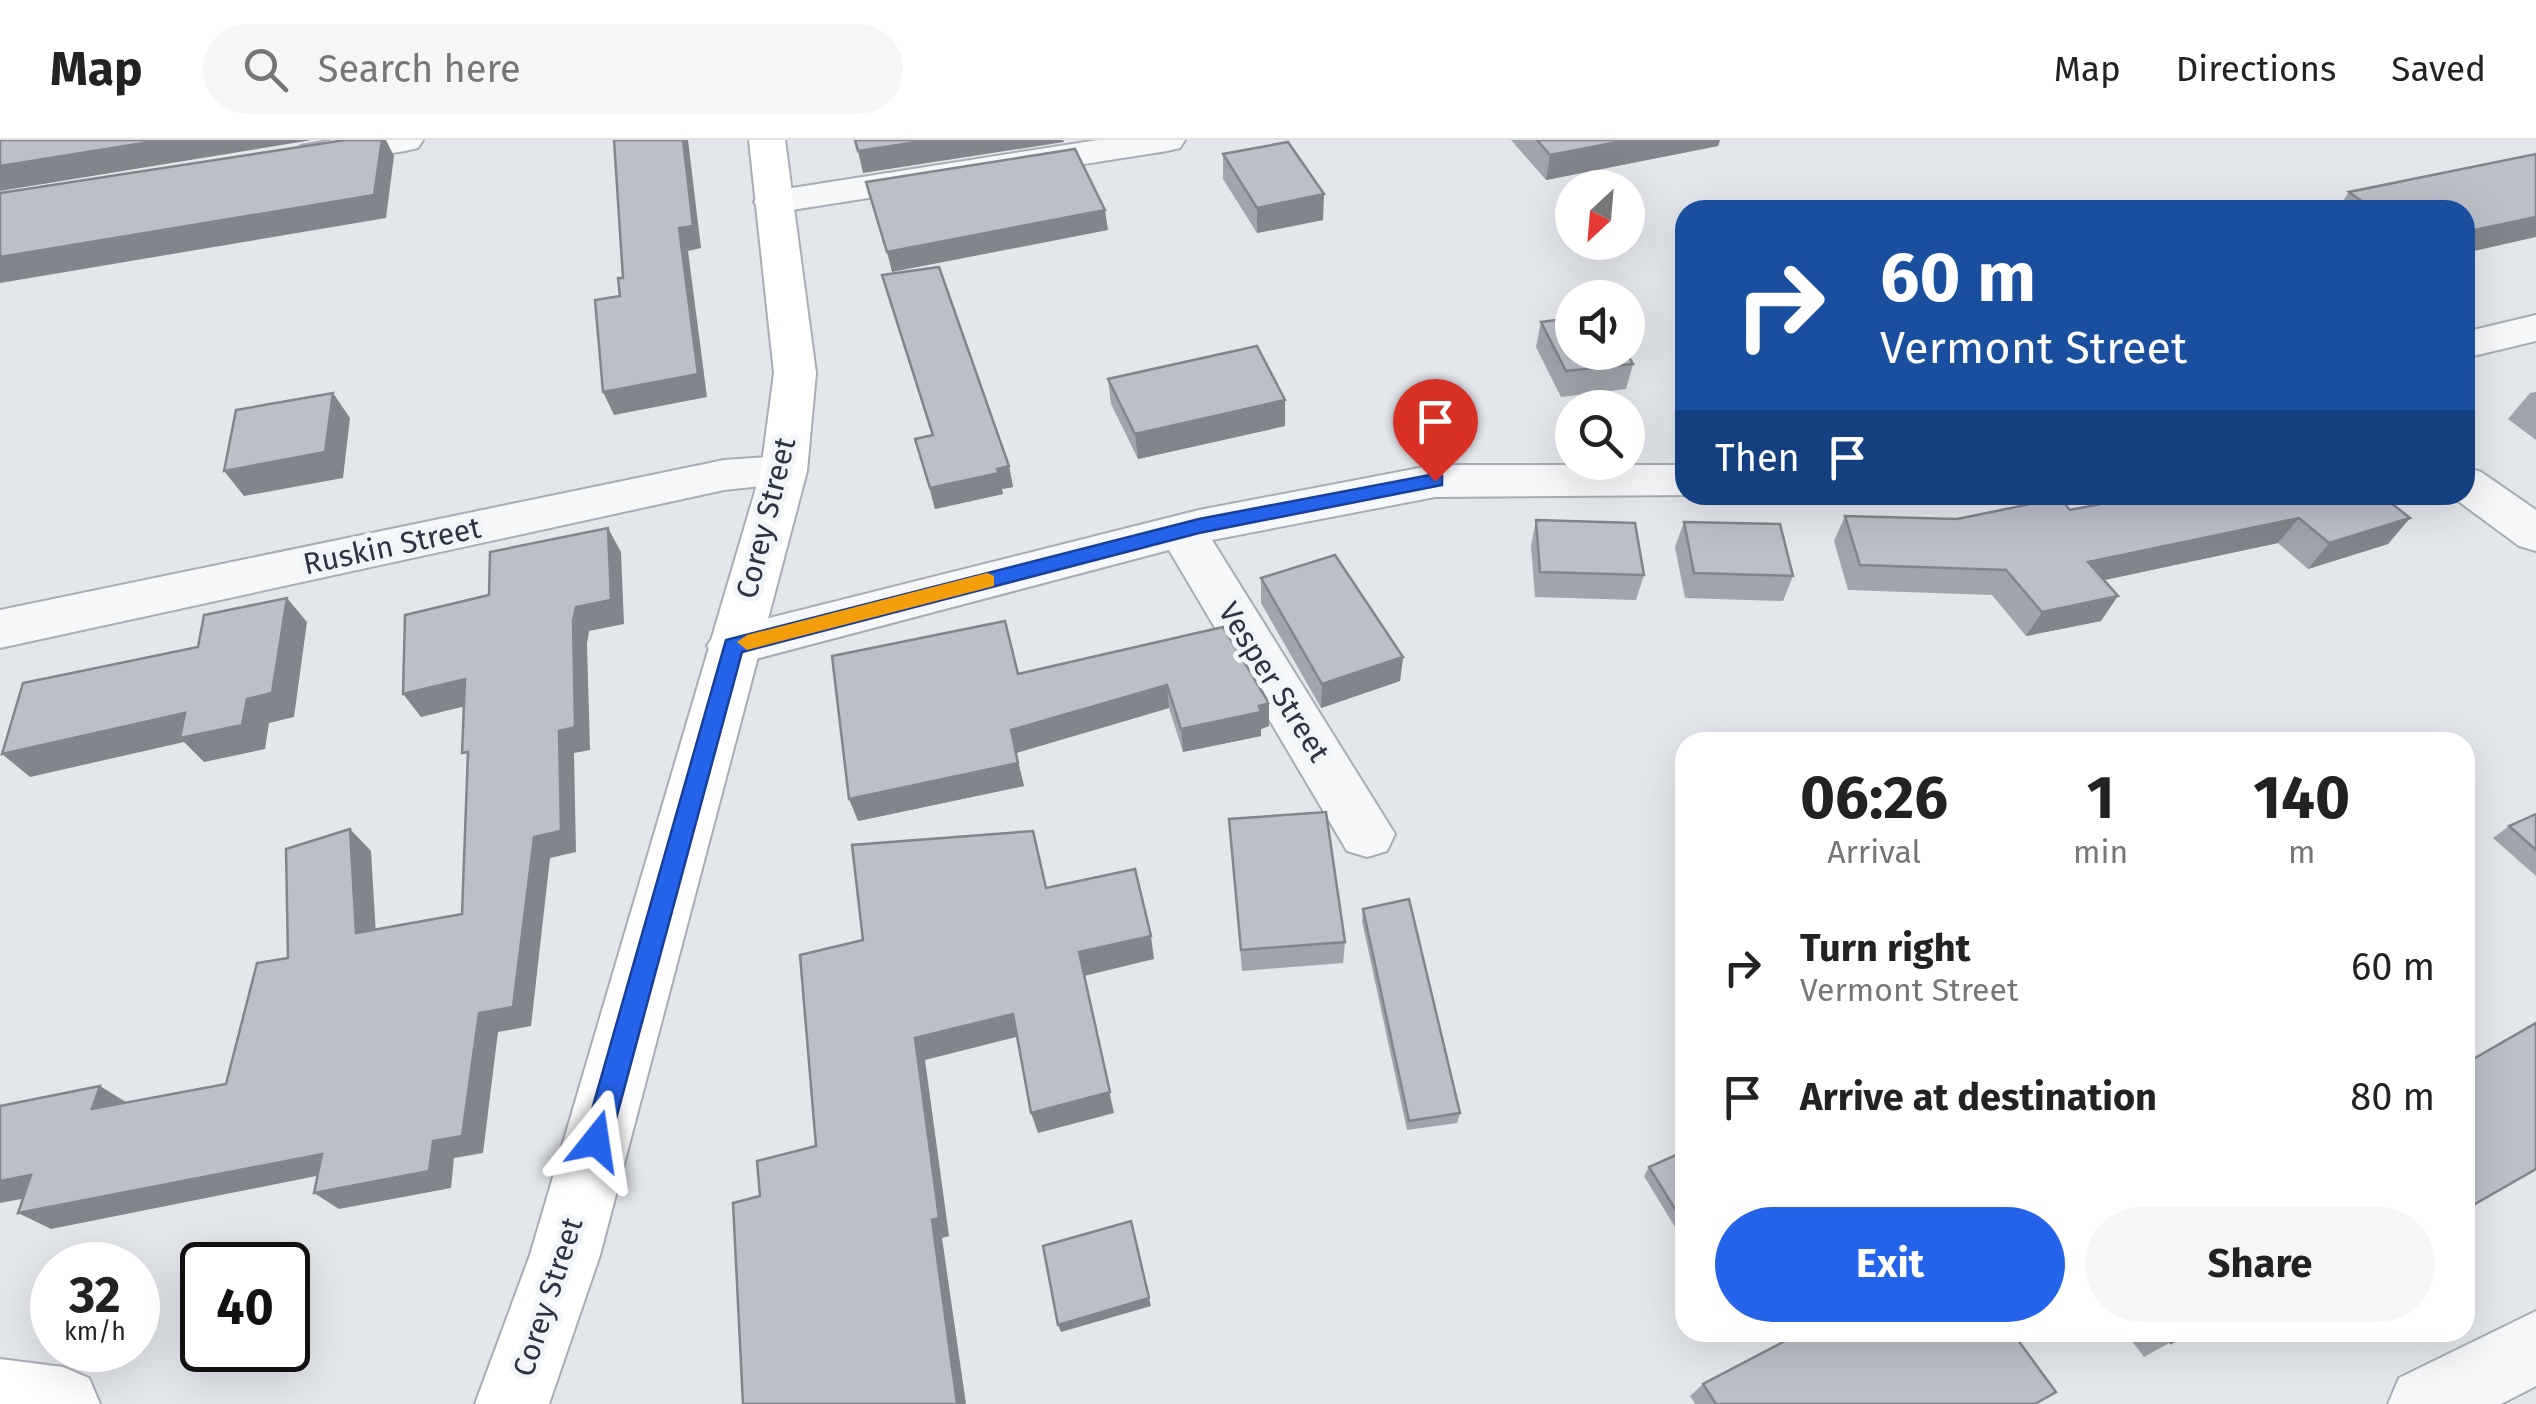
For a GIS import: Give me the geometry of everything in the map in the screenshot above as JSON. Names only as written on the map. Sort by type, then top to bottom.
[{"type":"street","points":[[272,160],[406,140]]},
{"type":"street","name":"Corey Street","points":[[512,1404],[565,1256],[784,472],[794,372],[786,276],[772,202],[767,140]]},
{"type":"street","points":[[772,202],[1168,140]]},
{"type":"street","points":[[2475,343],[2536,328]]},
{"type":"street","name":"Ruskin Street","points":[[0,629],[724,475],[784,472]]},
{"type":"street","points":[[733,646],[1182,531],[1435,481],[1675,481]]},
{"type":"street","points":[[2475,490],[2536,534]]},
{"type":"street","name":"Vesper Street","points":[[1182,531],[1367,834]]},
{"type":"street","points":[[2425,1404],[2536,1346]]},
{"type":"street","points":[[0,1396],[63,1404]]},
{"type":"building","points":[[0,140],[162,140],[0,166]]},
{"type":"building","points":[[345,140],[382,140],[374,195],[0,257],[0,193]]},
{"type":"building","points":[[614,140],[683,140],[693,226],[679,228],[698,374],[603,392],[595,300],[620,296],[618,278],[623,278]]},
{"type":"building","points":[[855,140],[931,140],[858,151]]},
{"type":"building","points":[[1537,140],[1628,140],[1550,155]]},
{"type":"building","points":[[1288,142],[1324,194],[1257,208],[1223,154]]},
{"type":"building","points":[[1075,149],[1105,210],[887,252],[866,182]]},
{"type":"building","points":[[2536,154],[2536,217],[2475,230],[2475,200],[2360,200],[2349,192]]},
{"type":"building","points":[[939,267],[1009,466],[997,469],[999,473],[930,488],[915,439],[933,435],[882,275]]},
{"type":"building","points":[[1555,320],[1555,349],[1541,322]]},
{"type":"building","points":[[1257,346],[1285,400],[1135,434],[1108,379]]},
{"type":"building","points":[[333,393],[325,452],[224,471],[236,410]]},
{"type":"building","points":[[2026,505],[2066,505],[2070,510],[2095,505],[2394,505],[2410,518],[2329,543],[2299,518],[2088,562],[2118,596],[2042,612],[2006,570],[1860,565],[1845,516],[1957,519]]},
{"type":"building","points":[[1536,520],[1635,523],[1644,575],[1540,572]]},
{"type":"building","points":[[1684,522],[1780,524],[1793,576],[1694,573]]},
{"type":"building","points":[[608,528],[611,600],[576,607],[573,621],[575,727],[559,731],[561,831],[534,837],[513,1007],[479,1013],[462,1136],[433,1141],[429,1171],[314,1193],[322,1154],[18,1213],[31,1175],[0,1181],[0,1106],[100,1086],[92,1109],[226,1084],[257,963],[288,958],[286,849],[350,829],[356,933],[462,914],[468,752],[462,753],[465,679],[403,694],[405,615],[489,595],[490,552]]},
{"type":"building","points":[[1335,555],[1403,657],[1322,684],[1261,578]]},
{"type":"building","points":[[287,598],[272,693],[247,699],[242,725],[180,738],[185,713],[2,754],[23,683],[198,647],[204,615]]},
{"type":"building","points":[[1005,621],[1018,674],[1223,627],[1269,703],[1259,706],[1261,712],[1181,729],[1167,685],[1011,730],[1018,763],[849,799],[832,656]]},
{"type":"building","points":[[1326,812],[1345,942],[1241,950],[1229,819]]},
{"type":"building","points":[[2536,814],[2536,850],[2509,826]]},
{"type":"building","points":[[1033,831],[1046,888],[1135,869],[1151,936],[1079,952],[1110,1092],[1031,1113],[1013,1014],[915,1038],[939,1218],[932,1220],[957,1404],[743,1404],[733,1203],[760,1196],[757,1161],[816,1146],[800,955],[863,940],[852,845]]},
{"type":"building","points":[[1409,899],[1460,1113],[1409,1121],[1363,909]]},
{"type":"building","points":[[2536,1023],[2536,1169],[2475,1204],[2475,1058]]},
{"type":"building","points":[[1675,1155],[1675,1209],[1649,1167]]},
{"type":"building","points":[[1131,1221],[1149,1298],[1058,1325],[1043,1246]]},
{"type":"building","points":[[1783,1342],[2019,1342],[2056,1392],[2035,1404],[1716,1404],[1703,1384]]},
{"type":"slow traffic","points":[[747,642],[987,581]]},
{"type":"route","points":[[596,1141],[733,646],[1199,526],[1435,481]]}]
